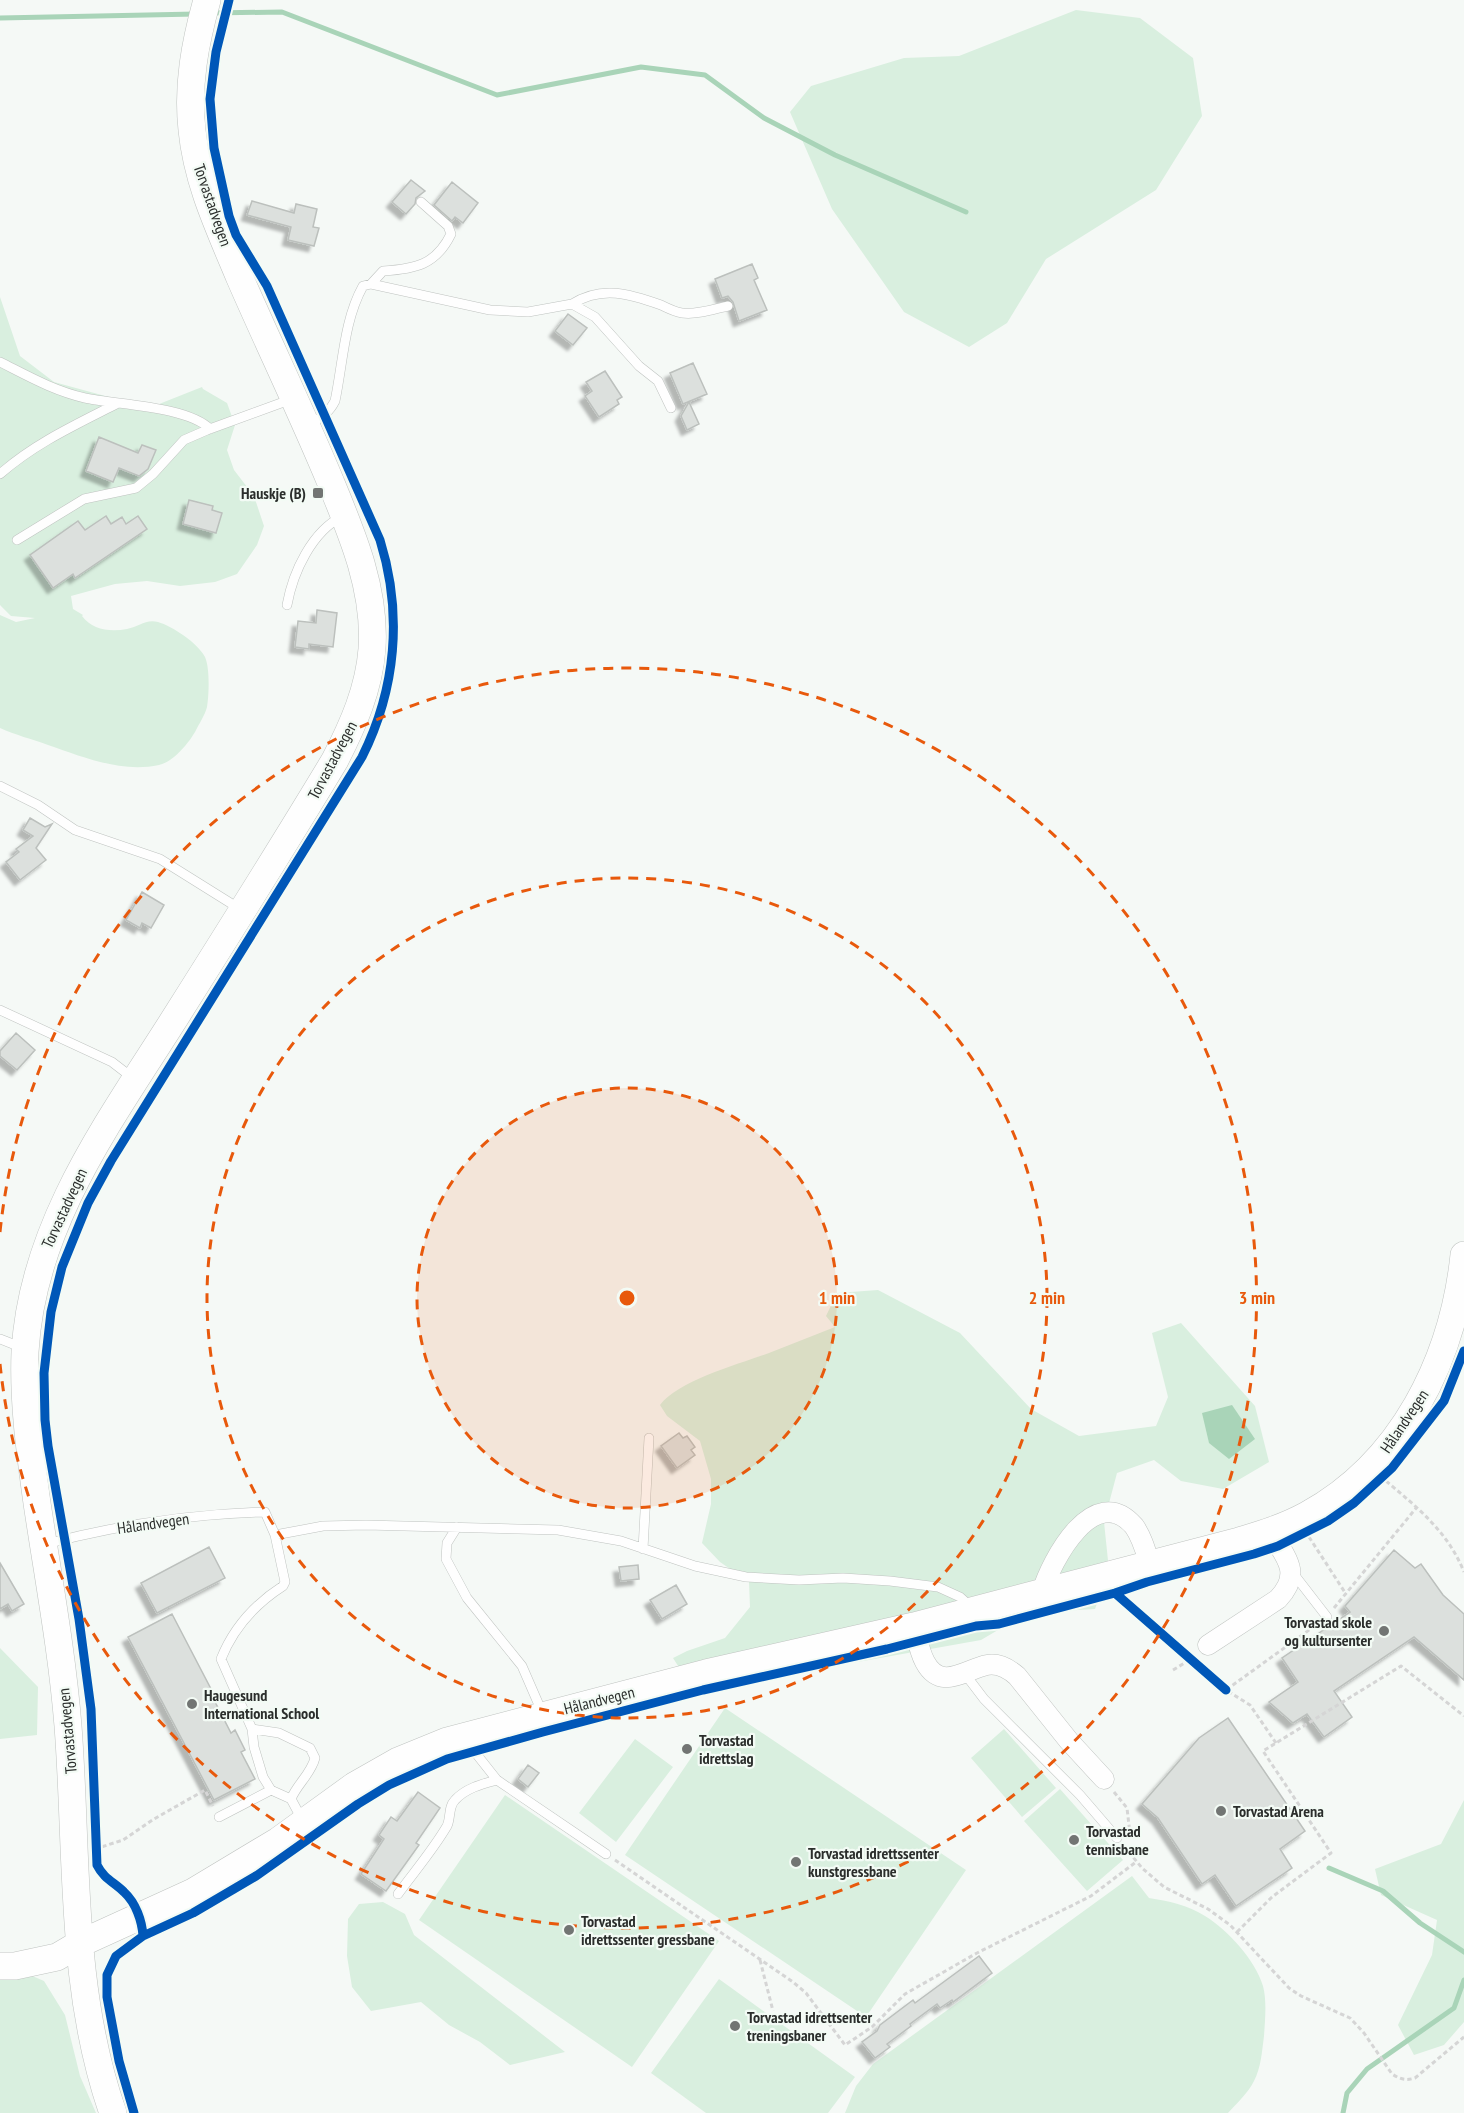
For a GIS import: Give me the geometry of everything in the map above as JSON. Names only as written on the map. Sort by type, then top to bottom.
[{"type":"main road","name":"Torvastadvegen","points":[[113,2113],[87,2012],[79,1944],[67,1713],[58,1637],[27,1434],[24,1392],[25,1349],[33,1292],[52,1230],[87,1160],[335,760],[350,730],[364,691],[372,649],[370,604],[363,569],[345,515],[211,209],[199,173],[192,129],[190,86],[195,50],[207,0]]},
{"type":"main road","name":"Hålandvegen","points":[[0,1966],[15,1966],[57,1957],[79,1944],[194,1892],[309,1829],[354,1786],[408,1756],[447,1741],[705,1673],[914,1626],[1150,1565],[1274,1539],[1350,1486],[1381,1456],[1416,1410],[1441,1354],[1460,1282],[1464,1255]]},
{"type":"street","points":[[1042,1593],[1048,1573],[1079,1527],[1089,1518],[1100,1514],[1118,1514],[1133,1525],[1150,1565]]},
{"type":"street","points":[[1208,1645],[1278,1599],[1286,1590],[1292,1571],[1274,1539]]},
{"type":"street","points":[[914,1626],[924,1661],[929,1668],[942,1676],[965,1674],[986,1665],[1000,1666],[1012,1671],[1069,1741],[1104,1779]]},
{"type":"lane","points":[[371,284],[383,271],[409,269],[429,261],[444,248],[451,234],[448,226],[421,202]]},
{"type":"lane","points":[[307,424],[319,419],[330,410],[335,401],[345,340],[355,301],[363,286],[371,284],[490,310],[528,312],[572,304],[599,292],[620,293],[682,313],[704,312],[728,306]]},
{"type":"lane","points":[[572,304],[595,317],[639,366],[658,381],[671,408]]},
{"type":"lane","points":[[0,362],[43,385],[86,398],[171,412],[195,419],[210,429]]},
{"type":"lane","points":[[16,540],[84,499],[136,488],[153,474],[184,440],[295,398]]},
{"type":"lane","points":[[0,474],[14,461],[61,431],[118,403]]},
{"type":"lane","points":[[286,605],[299,568],[313,540],[322,530],[345,515]]},
{"type":"lane","points":[[0,786],[38,805],[75,830],[160,859],[242,911]]},
{"type":"lane","points":[[0,1010],[112,1062],[136,1080]]},
{"type":"lane","points":[[0,1339],[25,1349]]},
{"type":"lane","points":[[643,1549],[649,1438]]},
{"type":"lane","name":"Hålandvegen","points":[[43,1544],[145,1522],[233,1513],[265,1512],[275,1535]]},
{"type":"lane","points":[[309,1829],[291,1799],[271,1790],[263,1777],[254,1747],[252,1729],[221,1659],[227,1644],[254,1607],[285,1582],[275,1535],[323,1526],[558,1530],[609,1538],[695,1566],[746,1577],[799,1580],[855,1579],[938,1587],[960,1597],[973,1610]]},
{"type":"lane","points":[[457,1527],[450,1536],[446,1559],[466,1598],[522,1666],[543,1714]]},
{"type":"lane","points":[[1292,1571],[1327,1617]]},
{"type":"lane","points":[[965,1674],[984,1699],[1080,1795],[1117,1838]]},
{"type":"lane","points":[[252,1729],[279,1733],[310,1748],[315,1758],[312,1768],[301,1781],[291,1799]]},
{"type":"lane","points":[[474,1751],[497,1780],[606,1854]]},
{"type":"lane","points":[[398,1894],[448,1824],[451,1805],[455,1800],[468,1790],[497,1780]]},
{"type":"lane","points":[[219,1817],[271,1790]]},
{"type":"path","points":[[1374,1486],[1385,1476],[1448,1540],[1464,1572]]},
{"type":"path","points":[[1226,1690],[1327,1617],[1417,1507]]},
{"type":"path","points":[[1274,1539],[1310,1531],[1346,1594]]},
{"type":"path","points":[[1184,1653],[1201,1667]]},
{"type":"path","points":[[1173,1670],[1192,1660]]},
{"type":"path","points":[[1237,1932],[1272,1897],[1331,1853],[1263,1751],[1401,1666],[1464,1716]]},
{"type":"path","points":[[1218,1682],[1226,1690],[1250,1705],[1276,1743]]},
{"type":"path","points":[[1104,1779],[1127,1808],[1131,1831],[1128,1851]]},
{"type":"path","points":[[95,1838],[96,1853],[123,1840],[205,1790],[219,1817]]},
{"type":"path","points":[[1117,1838],[1136,1862],[1164,1887],[1208,1910],[1237,1932],[1289,1988],[1301,1996],[1350,2018],[1364,2033],[1392,2074],[1406,2080],[1415,2078],[1464,2037]]},
{"type":"path","points":[[606,1854],[806,1993],[844,2045],[872,2027],[905,1994],[977,1953],[1091,1896],[1136,1862]]},
{"type":"path","points":[[760,1960],[773,2011]]},
{"type":"shaded area","points":[[1076,10],[1140,18],[1193,58],[1202,116],[1156,190],[1046,259],[1007,323],[969,347],[904,312],[832,209],[790,112],[811,86],[904,58],[959,56]]},
{"type":"shaded area","points":[[0,297],[20,356],[54,382],[149,408],[202,387],[227,403],[235,425],[227,450],[234,470],[254,496],[264,526],[257,545],[237,574],[215,582],[180,586],[147,581],[115,584],[71,596],[73,609],[96,627],[121,630],[146,622],[158,622],[184,636],[197,646],[205,657],[209,682],[206,710],[195,732],[180,752],[159,765],[131,767],[102,762],[0,728],[0,615],[16,622],[35,618],[11,616],[0,605]]},
{"type":"shaded area","points":[[878,1290],[960,1333],[1031,1409],[1079,1436],[1156,1426],[1168,1397],[1152,1333],[1181,1323],[1255,1406],[1269,1462],[1223,1489],[1181,1481],[1154,1460],[1117,1473],[1104,1522],[1109,1570],[1095,1609],[1027,1613],[981,1640],[694,1691],[673,1658],[725,1638],[750,1607],[749,1582],[720,1562],[702,1543],[711,1504],[711,1479],[700,1441],[667,1416],[660,1405],[669,1396],[695,1380],[835,1327],[826,1316],[837,1293]]},
{"type":"shaded area","points":[[1232,1405],[1255,1439],[1229,1459],[1209,1443],[1202,1413]]},
{"type":"shaded area","points":[[0,1648],[38,1687],[37,1735],[0,1739]]},
{"type":"shaded area","name":"Torvastad idrettssenter kunstgressbane","points":[[725,1708],[966,1870],[866,2017],[625,1855]]},
{"type":"shaded area","points":[[1004,1729],[1056,1788],[1022,1817],[971,1758]]},
{"type":"shaded area","points":[[635,1739],[673,1767],[616,1842],[579,1813]]},
{"type":"shaded area","name":"Torvastad tennisbane","points":[[1060,1789],[1123,1860],[1087,1891],[1024,1821]]},
{"type":"shaded area","name":"Torvastad idrettssenter gressbane","points":[[505,1795],[719,1941],[632,2067],[419,1920]]},
{"type":"shaded area","points":[[1464,1800],[1464,2022],[1444,2045],[1414,2055],[1398,2025],[1432,1955],[1437,1920],[1381,1895],[1375,1869],[1441,1844]]},
{"type":"shaded area","points":[[1132,1876],[1149,1898],[1185,1906],[1214,1922],[1240,1946],[1259,1976],[1263,1986],[1265,2004],[1260,2065],[1252,2085],[1228,2113],[845,2113],[856,2086],[873,2064]]},
{"type":"shaded area","points":[[383,1902],[405,1914],[414,1935],[565,2052],[510,2065],[480,2042],[449,2025],[421,2002],[371,2011],[352,1987],[347,1956],[348,1919],[359,1904]]},
{"type":"shaded area","points":[[0,1962],[44,1981],[65,2015],[80,2076],[96,2113],[0,2113]]},
{"type":"shaded area","name":"Torvastad idrettsenter treningsbaner","points":[[719,1979],[855,2077],[828,2113],[706,2113],[651,2073]]},
{"type":"building","points":[[411,180],[425,191],[416,198],[415,204],[406,214],[392,202]]},
{"type":"building","points":[[452,182],[478,203],[463,223],[455,217],[452,221],[434,205]]},
{"type":"building","points":[[252,201],[294,213],[296,204],[317,209],[313,227],[319,228],[314,246],[288,240],[291,227],[247,215]]},
{"type":"building","points":[[752,264],[758,278],[754,280],[767,310],[739,321],[733,302],[728,296],[722,298],[715,279]]},
{"type":"building","points":[[568,314],[587,328],[573,345],[555,331]]},
{"type":"building","points":[[693,363],[707,394],[683,404],[670,373]]},
{"type":"building","points":[[605,371],[622,397],[617,400],[619,404],[599,417],[585,396],[592,391],[586,382]]},
{"type":"building","points":[[689,402],[699,424],[687,430],[681,416]]},
{"type":"building","points":[[99,437],[138,453],[142,445],[156,450],[148,469],[139,476],[119,468],[113,482],[86,471]]},
{"type":"building","points":[[189,500],[213,506],[212,510],[222,513],[216,533],[183,524]]},
{"type":"building","points":[[106,516],[111,524],[122,517],[126,524],[138,516],[147,529],[75,578],[73,574],[53,588],[30,555],[78,521],[85,530]]},
{"type":"building","points":[[317,610],[337,613],[333,647],[309,644],[309,649],[295,647],[298,621],[316,623]]},
{"type":"building","points":[[30,818],[45,827],[52,824],[36,848],[46,860],[20,880],[6,862],[19,852],[16,849],[33,836],[23,830]]},
{"type":"building","points":[[142,892],[164,905],[151,928],[142,923],[140,928],[126,920]]},
{"type":"building","points":[[16,1033],[35,1050],[17,1070],[0,1056],[0,1051]]},
{"type":"building","points":[[679,1433],[683,1438],[687,1436],[695,1447],[691,1450],[695,1455],[677,1468],[661,1446]]},
{"type":"building","points":[[209,1547],[225,1578],[157,1613],[141,1583]]},
{"type":"building","points":[[1394,1550],[1415,1568],[1421,1564],[1443,1595],[1464,1614],[1464,1680],[1414,1637],[1334,1691],[1352,1717],[1324,1737],[1307,1714],[1293,1723],[1269,1702],[1298,1682],[1282,1658],[1350,1612],[1345,1606]]},
{"type":"building","points":[[0,1563],[24,1604],[12,1611],[8,1604],[0,1609]]},
{"type":"building","points":[[638,1565],[639,1579],[621,1581],[619,1567]]},
{"type":"building","points":[[676,1585],[687,1604],[662,1619],[650,1600]]},
{"type":"building","points":[[172,1614],[231,1733],[235,1730],[245,1750],[241,1752],[255,1779],[214,1800],[128,1637]]},
{"type":"building","name":"Torvastad Arena","points":[[1228,1718],[1305,1831],[1280,1849],[1292,1868],[1236,1906],[1215,1875],[1202,1884],[1158,1818],[1142,1804],[1199,1738]]},
{"type":"building","points":[[528,1765],[539,1773],[528,1787],[518,1779]]},
{"type":"building","points":[[418,1792],[440,1808],[416,1843],[419,1845],[386,1891],[361,1874],[384,1839],[379,1835],[391,1817],[397,1821]]},
{"type":"building","points":[[979,1956],[992,1973],[953,2002],[952,2000],[940,2008],[937,2004],[887,2044],[890,2047],[875,2058],[862,2042],[913,2000],[915,2003]]},
{"type":"waterway","points":[[211,13],[282,12],[497,95],[641,67],[705,75],[764,118],[835,155],[966,212]]},
{"type":"waterway","points":[[0,18],[196,14]]},
{"type":"waterway","points":[[1329,1868],[1383,1891],[1420,1923],[1464,1952]]},
{"type":"waterway","points":[[1343,2113],[1347,2093],[1367,2069],[1454,2008],[1464,1980]]},
{"type":"cycle path","points":[[143,1936],[140,1918],[132,1901],[103,1874],[97,1865],[91,1709],[79,1619],[45,1420],[44,1373],[51,1312],[62,1267],[88,1203],[111,1161],[362,757],[382,705],[389,678],[392,651],[392,596],[380,540],[267,286],[236,235],[229,216],[214,148],[210,99],[216,52],[229,0]]},
{"type":"cycle path","points":[[134,2113],[119,2061],[107,1997],[107,1975],[116,1956],[143,1936],[193,1913],[256,1876],[358,1804],[389,1785],[447,1759],[543,1732],[703,1690],[887,1649],[976,1626],[999,1624],[1278,1546],[1328,1521],[1354,1503],[1392,1468],[1444,1401],[1464,1351]]},
{"type":"cycle path","points":[[1115,1593],[1226,1690]]},
{"type":"place","name":"Hauskje (B)","points":[[318,493]]},
{"type":"place","name":"Torvastad skole og kultursenter","points":[[1384,1631]]},
{"type":"place","name":"Haugesund International School","points":[[192,1704]]},
{"type":"place","name":"Torvastad idrettslag","points":[[687,1749]]},
{"type":"place","name":"Torvastad Arena","points":[[1221,1811]]},
{"type":"place","name":"Torvastad tennisbane","points":[[1074,1840]]},
{"type":"place","name":"Torvastad idrettssenter kunstgressbane","points":[[796,1862]]},
{"type":"place","name":"Torvastad idrettssenter gressbane","points":[[569,1930]]},
{"type":"place","name":"Torvastad idrettsenter treningsbaner","points":[[735,2026]]}]
